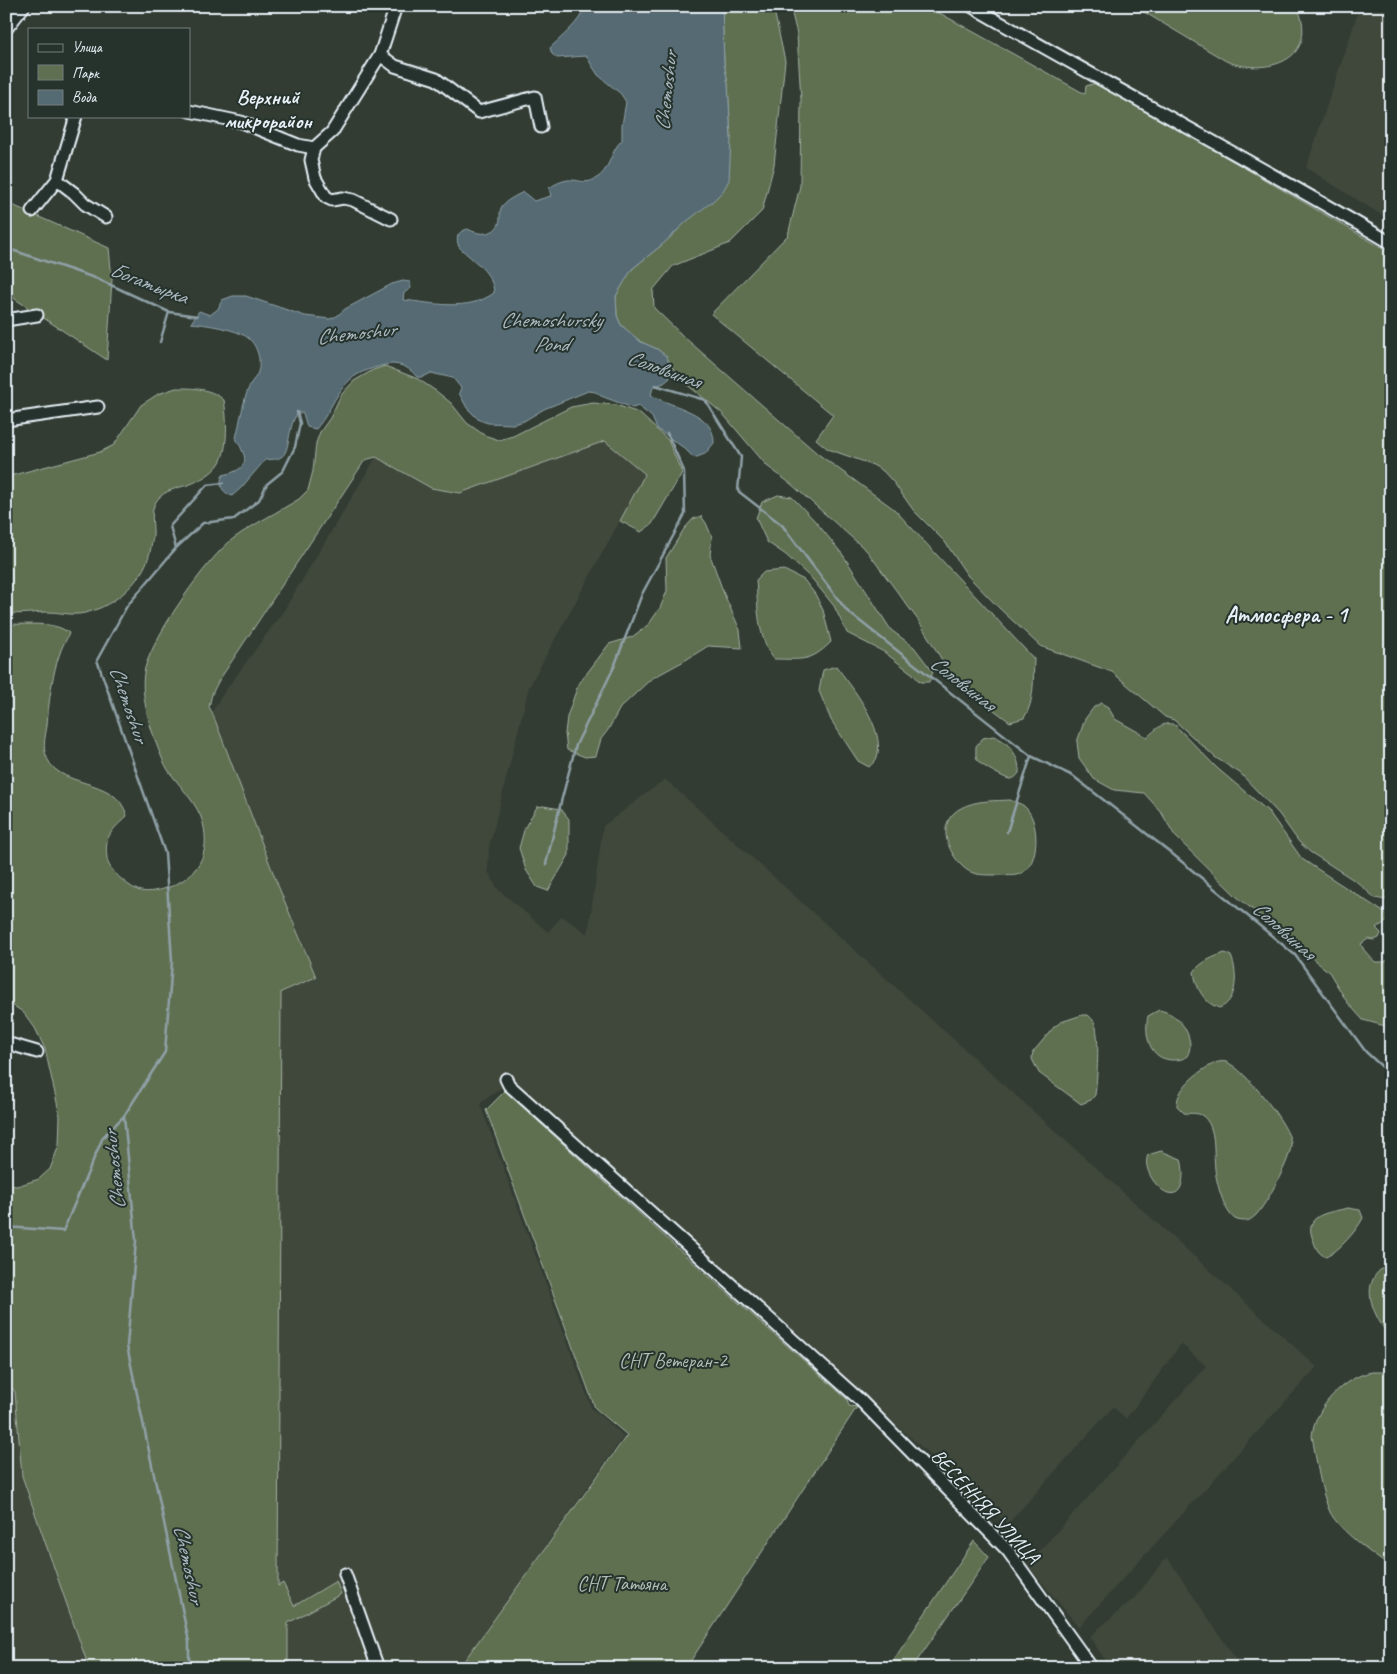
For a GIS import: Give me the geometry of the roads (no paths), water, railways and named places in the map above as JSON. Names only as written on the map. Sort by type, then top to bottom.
[{"type":"street","points":[[390,219],[353,200],[343,198],[332,200],[326,197],[315,178],[311,160],[314,148],[332,132],[380,55],[396,6]]},
{"type":"street","points":[[972,6],[1391,242]]},
{"type":"street","points":[[6,29],[17,8]]},
{"type":"street","points":[[380,55],[395,66],[436,79],[479,112],[535,97],[541,127]]},
{"type":"street","points":[[190,111],[241,122],[298,145],[314,148]]},
{"type":"street","points":[[32,211],[58,180],[75,118]]},
{"type":"street","points":[[58,180],[74,192],[85,204],[106,217]]},
{"type":"street","points":[[6,320],[37,315]]},
{"type":"street","points":[[6,420],[98,407]]},
{"type":"street","points":[[6,1043],[37,1052]]},
{"type":"street","name":"ВЕСЕННЯЯ УЛИЦА","points":[[506,1079],[509,1086],[861,1401],[1008,1551],[1092,1668]]},
{"type":"street","points":[[345,1574],[378,1668]]},
{"type":"water","name":"Chemoshursky Pond","points":[[584,6],[722,6],[724,63],[728,84],[731,139],[729,180],[723,191],[713,201],[632,269],[616,296],[617,316],[621,325],[641,342],[657,349],[666,356],[671,366],[670,378],[664,383],[653,387],[651,395],[691,412],[708,424],[714,443],[705,454],[694,458],[684,448],[657,429],[652,417],[638,406],[633,408],[601,396],[596,392],[588,391],[544,409],[524,421],[513,424],[488,423],[479,420],[467,408],[459,393],[461,388],[453,378],[431,373],[423,377],[417,377],[406,367],[391,364],[368,370],[350,380],[343,387],[316,429],[307,427],[303,413],[298,413],[292,424],[284,454],[278,459],[265,460],[232,496],[226,492],[221,485],[223,475],[241,468],[245,461],[236,438],[248,391],[258,372],[259,358],[254,344],[242,334],[220,327],[191,323],[199,311],[210,315],[218,309],[222,300],[233,296],[246,296],[305,316],[330,319],[392,284],[403,281],[410,282],[411,288],[404,293],[403,300],[450,305],[473,303],[494,293],[493,286],[486,273],[459,247],[458,235],[468,229],[481,233],[493,231],[499,224],[500,210],[503,205],[523,192],[534,201],[551,196],[549,188],[560,182],[572,180],[588,182],[595,179],[604,172],[622,140],[622,125],[626,102],[621,94],[598,75],[586,56],[557,58],[552,54],[550,48],[576,23]]},
{"type":"waterway","name":"Богатырка","points":[[6,248],[98,279],[169,312],[197,316]]},
{"type":"waterway","points":[[160,342],[169,312]]},
{"type":"waterway","name":"Соловьиная","points":[[655,385],[705,400],[741,457],[738,491],[782,525],[847,611],[1031,756],[1073,776],[1170,852],[1295,955],[1366,1052],[1391,1075]]},
{"type":"waterway","points":[[176,548],[203,523],[234,519],[259,500],[267,484],[283,471],[295,447],[300,423],[297,412]]},
{"type":"waterway","points":[[546,864],[576,745],[614,667],[642,594],[685,514],[684,471],[667,433]]},
{"type":"waterway","name":"Chemoshur","points":[[189,1668],[189,1642],[127,1346],[136,1241],[124,1116],[165,1052],[172,961],[165,853],[97,660],[127,606],[176,548],[170,526],[207,485],[223,483]]},
{"type":"waterway","points":[[1007,832],[1031,756]]},
{"type":"waterway","points":[[6,1227],[63,1231],[103,1137],[124,1116]]},
{"type":"district","name":"Верхний микрорайон","points":[[268,109]]},
{"type":"district","name":"Атмосфера - 1","points":[[1286,614]]},
{"type":"park label","name":"СНТ Ветеран-2","points":[[673,1360]]},
{"type":"park label","name":"СНТ Татьяна","points":[[622,1583]]}]
